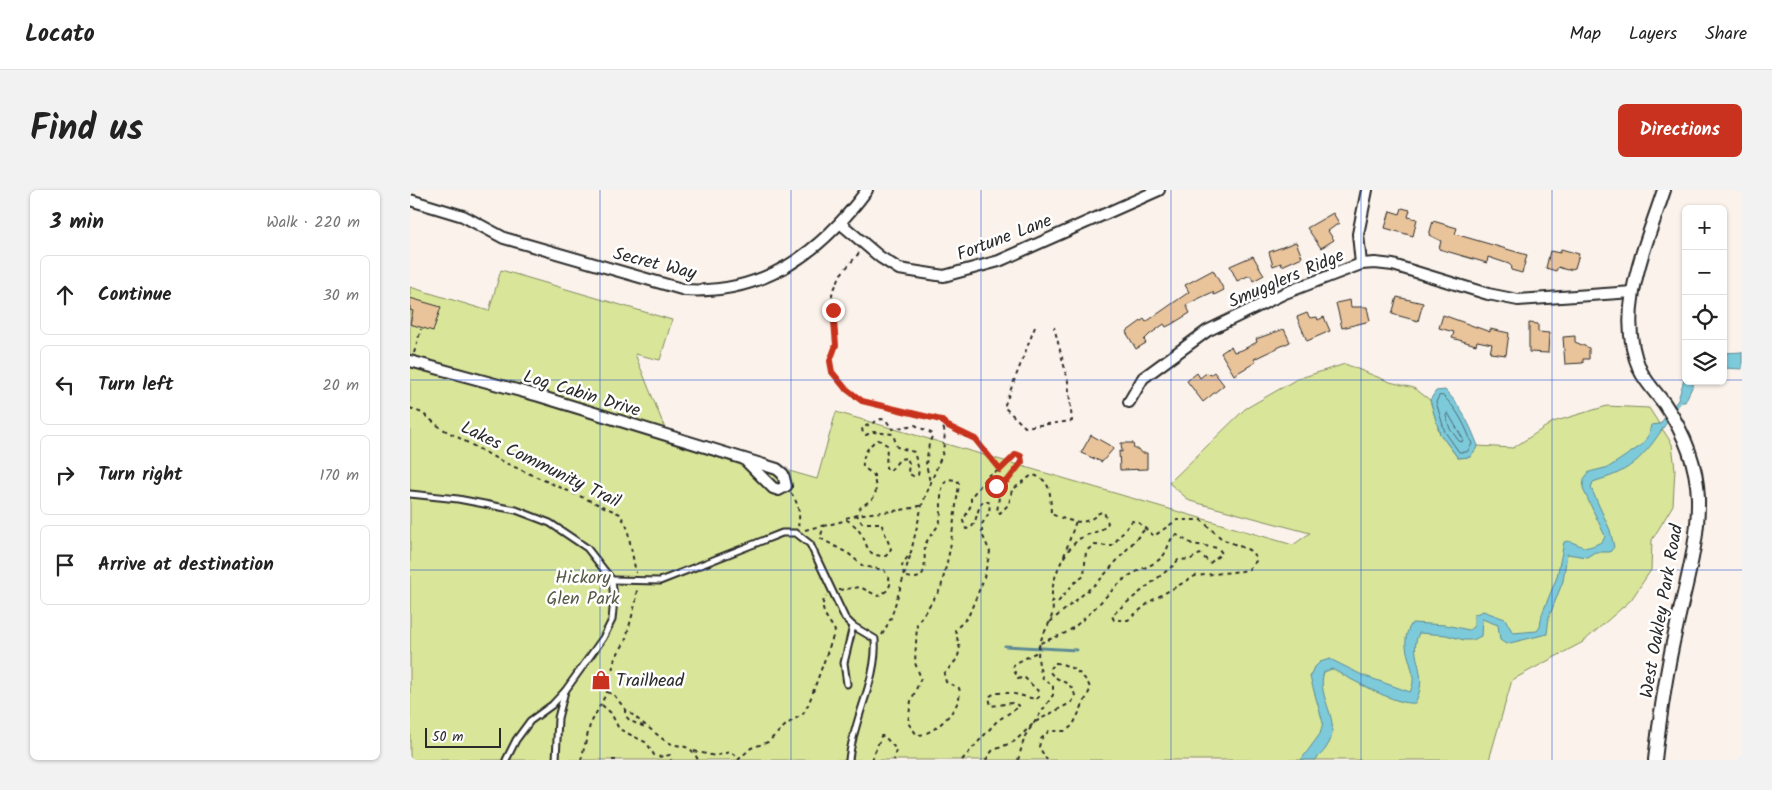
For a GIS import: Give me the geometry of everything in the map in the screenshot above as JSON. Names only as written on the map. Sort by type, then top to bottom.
[{"type":"street","name":"Secret Way","points":[[410,200],[463,216],[504,238],[685,290],[702,291],[752,284],[775,273],[811,250],[840,223],[867,190]]},
{"type":"street","name":"Fortune Lane","points":[[840,223],[866,246],[899,269],[944,276],[999,260],[1159,190]]},
{"type":"street","points":[[1362,264],[1358,234],[1367,190]]},
{"type":"street","name":"West Oakley Park Road","points":[[1655,760],[1670,655],[1693,554],[1698,498],[1690,453],[1675,419],[1640,370],[1629,330],[1633,292],[1664,190]]},
{"type":"street","name":"Smugglers Ridge","points":[[1129,402],[1143,378],[1208,331],[1285,292],[1362,264],[1393,265],[1488,294],[1518,300],[1633,292]]},
{"type":"street","name":"Log Cabin Drive","points":[[411,361],[539,396],[777,469],[783,474],[786,486],[779,490],[773,488],[744,459]]},
{"type":"lane","points":[[410,494],[458,499],[516,510],[550,523],[587,548],[612,580],[614,599],[612,620],[603,638],[566,691],[552,705],[530,721],[506,760]]},
{"type":"lane","points":[[612,580],[660,581],[782,533],[796,533],[810,544],[845,618],[853,626],[875,639],[876,655],[855,724],[850,760]]},
{"type":"lane","points":[[847,684],[844,662],[853,626]]},
{"type":"lane","points":[[554,759],[558,718],[566,691]]},
{"type":"lane","points":[[509,753],[510,760]]},
{"type":"path","points":[[866,246],[841,274],[832,294],[836,345],[830,361],[832,372],[845,388],[862,401],[941,420],[956,431],[975,439],[1000,470]]},
{"type":"path","points":[[1035,328],[1004,407],[1024,426],[1072,421],[1068,381],[1054,326]]},
{"type":"path","points":[[411,361],[421,328]]},
{"type":"path","name":"Lakes Community Trail","points":[[410,408],[422,413],[441,428],[501,461],[620,514],[627,527],[637,582],[636,601],[625,642],[615,658],[607,692],[590,725],[581,760]]},
{"type":"path","points":[[857,515],[861,505],[873,498],[876,491],[874,474],[863,466],[862,459],[875,441],[880,440],[887,445],[886,468],[890,471],[900,459],[906,458],[909,462],[908,473],[913,476],[918,475],[919,470],[914,452],[897,447],[893,434],[873,432],[866,435],[862,432],[862,428],[881,419],[886,420],[892,429],[915,425],[933,434],[929,444],[926,464],[930,482]]},
{"type":"path","points":[[875,643],[890,618],[911,552],[922,505],[942,452],[945,433],[941,420]]},
{"type":"path","points":[[904,576],[916,578],[925,569],[925,547],[929,536],[940,522],[942,487],[948,479],[957,480],[959,484],[950,548],[941,588],[917,624],[915,663],[921,678],[911,701],[908,723],[916,735],[922,735],[940,724],[954,709],[962,695],[959,688],[946,682],[944,674],[957,659],[960,649],[955,630],[968,617],[982,581],[990,552],[982,534],[982,524],[989,513],[990,503],[984,500],[982,502],[976,513],[976,521],[971,528],[966,528],[963,521],[971,505],[971,497],[988,476],[1000,470],[1016,454],[1022,457],[1022,462],[1008,480],[996,486],[999,497],[997,512],[1000,513],[1009,504],[1012,490],[1032,474],[1046,481],[1049,487],[1051,514],[1076,521],[1086,521],[1098,512],[1104,512],[1108,524],[1104,529],[1084,536],[1073,544],[1064,558]]},
{"type":"path","points":[[786,486],[796,499],[799,513],[796,533],[857,515],[922,505]]},
{"type":"path","points":[[626,709],[625,715],[628,720],[648,728],[668,744],[689,747],[694,751],[715,756],[730,752],[738,759],[751,748],[768,742],[787,724],[803,714],[809,703],[835,631],[823,613],[822,602],[832,591],[860,587],[878,596],[888,590],[891,582],[884,570],[863,566],[849,554],[820,538],[824,526],[845,520],[850,522],[861,533],[865,547],[880,556],[886,556],[891,549],[881,523],[862,523],[857,515]]},
{"type":"path","points":[[1039,644],[1068,631],[1121,581],[1144,566],[1162,558],[1168,550],[1173,536],[1178,535],[1192,544],[1218,548],[1222,550],[1222,553],[1210,563],[1200,554],[1191,559],[1178,560],[1120,608],[1112,616],[1114,620],[1128,620],[1151,602],[1195,576],[1242,571],[1249,569],[1256,561],[1254,554],[1222,539],[1201,520],[1188,518],[1177,520],[1154,536],[1138,523],[1132,521],[1112,546],[1094,545],[1086,552],[1084,576],[1074,583],[1058,602],[1052,601]]},
{"type":"path","points":[[1018,760],[1021,744],[1053,696],[1053,686],[1043,679],[1038,665],[1039,644],[1054,610],[1052,592],[1076,521]]},
{"type":"path","points":[[1050,622],[1098,581],[1145,529]]},
{"type":"path","points":[[904,576],[902,565],[911,552]]},
{"type":"path","points":[[962,760],[997,721],[1020,706],[1012,702],[991,706],[989,702],[992,694],[1000,692],[1036,699],[1039,696],[1038,691],[1024,677],[1018,679],[1013,668],[1015,663],[1026,660],[1033,653],[1038,652]]},
{"type":"path","points":[[986,760],[992,751],[1015,741],[1035,722],[1067,706],[1075,696],[1071,686],[1051,674],[1049,668],[1054,663],[1061,663],[1068,666],[1090,686],[1090,690],[1073,726],[1066,732],[1049,731],[1040,739],[1038,747],[1047,760]]},
{"type":"path","points":[[607,692],[614,694],[626,709],[646,724],[648,728]]},
{"type":"path","points":[[601,705],[611,713],[620,729],[648,743],[654,755],[658,757],[670,755],[671,760]]},
{"type":"path","points":[[872,760],[876,744],[881,736],[884,736],[896,749],[894,760]]},
{"type":"path","points":[[694,751],[698,760]]},
{"type":"green space","name":"Hickory Glen Park","points":[[501,270],[672,320],[660,360],[635,354],[668,436],[817,479],[836,412],[1293,545],[1310,533],[1190,501],[1169,483],[1245,409],[1297,379],[1345,364],[1390,382],[1414,388],[1430,400],[1440,434],[1458,458],[1470,457],[1478,446],[1513,448],[1553,422],[1607,406],[1649,408],[1672,444],[1675,469],[1673,505],[1652,540],[1651,570],[1631,600],[1583,642],[1512,680],[1489,760],[410,760],[410,287],[489,311]]},
{"type":"water","points":[[1742,352],[1742,369],[1727,368],[1727,353]]},
{"type":"water","points":[[1682,385],[1693,385],[1685,402],[1681,402],[1654,442],[1638,459],[1629,467],[1593,482],[1591,488],[1610,530],[1614,547],[1610,552],[1595,552],[1587,557],[1567,554],[1563,581],[1549,617],[1547,634],[1506,644],[1500,640],[1498,625],[1482,619],[1481,636],[1473,640],[1419,633],[1416,650],[1421,682],[1415,703],[1407,703],[1385,696],[1332,669],[1324,672],[1322,682],[1331,719],[1331,738],[1325,750],[1315,760],[1301,760],[1320,734],[1323,723],[1310,677],[1313,669],[1320,662],[1330,659],[1362,675],[1410,692],[1413,675],[1406,642],[1407,632],[1412,623],[1446,625],[1469,630],[1474,626],[1474,615],[1483,611],[1505,619],[1513,633],[1537,631],[1557,577],[1564,542],[1568,541],[1587,547],[1603,541],[1605,536],[1583,489],[1584,479],[1589,472],[1609,467],[1642,445],[1649,434],[1651,425],[1660,424],[1678,400]]},
{"type":"water","points":[[1445,390],[1464,416],[1478,446],[1470,457],[1458,458],[1440,434],[1430,400],[1436,391]]},
{"type":"building","points":[[1402,208],[1410,210],[1408,217],[1417,219],[1413,236],[1385,228],[1390,211],[1400,214]]},
{"type":"building","points":[[1333,213],[1339,223],[1328,231],[1334,240],[1321,248],[1307,228]]},
{"type":"building","points":[[1433,221],[1457,228],[1455,234],[1527,255],[1522,273],[1511,270],[1512,267],[1509,264],[1488,257],[1487,263],[1439,249],[1441,241],[1429,235]]},
{"type":"building","points":[[1296,242],[1302,257],[1282,266],[1281,263],[1273,266],[1269,252]]},
{"type":"building","points":[[1561,249],[1579,254],[1575,268],[1567,270],[1558,267],[1556,271],[1546,268],[1550,251],[1560,253]]},
{"type":"building","points":[[1253,256],[1264,275],[1253,281],[1251,276],[1248,276],[1237,281],[1230,266]]},
{"type":"building","points":[[1213,270],[1224,290],[1214,295],[1213,292],[1186,305],[1190,313],[1166,327],[1164,324],[1144,340],[1146,343],[1136,349],[1126,332],[1144,319],[1146,322],[1189,292],[1185,285]]},
{"type":"building","points":[[1397,297],[1423,303],[1418,321],[1392,314]]},
{"type":"building","points":[[410,298],[441,307],[433,331],[410,324],[413,311],[410,310]]},
{"type":"building","points":[[1350,300],[1351,307],[1367,307],[1370,321],[1342,328],[1336,303]]},
{"type":"building","points":[[1307,313],[1310,318],[1317,317],[1318,320],[1324,317],[1330,331],[1307,341],[1297,317]]},
{"type":"building","points":[[1443,315],[1490,332],[1490,329],[1509,333],[1506,355],[1490,353],[1492,344],[1477,341],[1476,345],[1452,338],[1454,332],[1439,328]]},
{"type":"building","points":[[1529,323],[1538,324],[1538,332],[1549,333],[1548,353],[1529,352]]},
{"type":"building","points":[[1284,329],[1290,342],[1254,359],[1256,362],[1234,375],[1221,353],[1231,346],[1234,352],[1242,350],[1257,342],[1256,339]]},
{"type":"building","points":[[1575,336],[1575,342],[1589,348],[1589,359],[1583,359],[1583,363],[1565,364],[1563,337]]},
{"type":"building","points":[[1214,372],[1224,385],[1203,402],[1187,381],[1197,373],[1200,378],[1205,374],[1208,373],[1210,375]]},
{"type":"building","points":[[1091,435],[1114,448],[1102,462],[1081,453]]},
{"type":"building","points":[[1121,443],[1133,443],[1134,449],[1138,449],[1141,453],[1147,453],[1147,469],[1120,470],[1119,451],[1122,452]]},
{"type":"waterway","points":[[1005,646],[1077,650]]},
{"type":"place","name":"Trailhead","points":[[601,680]]},
{"type":"route","points":[[833,310],[836,327],[836,345],[830,361],[832,372],[845,388],[862,401],[941,420],[965,436],[975,439],[1000,470],[1016,454],[1019,454],[1022,457],[1022,462],[1008,480],[996,486]]}]
